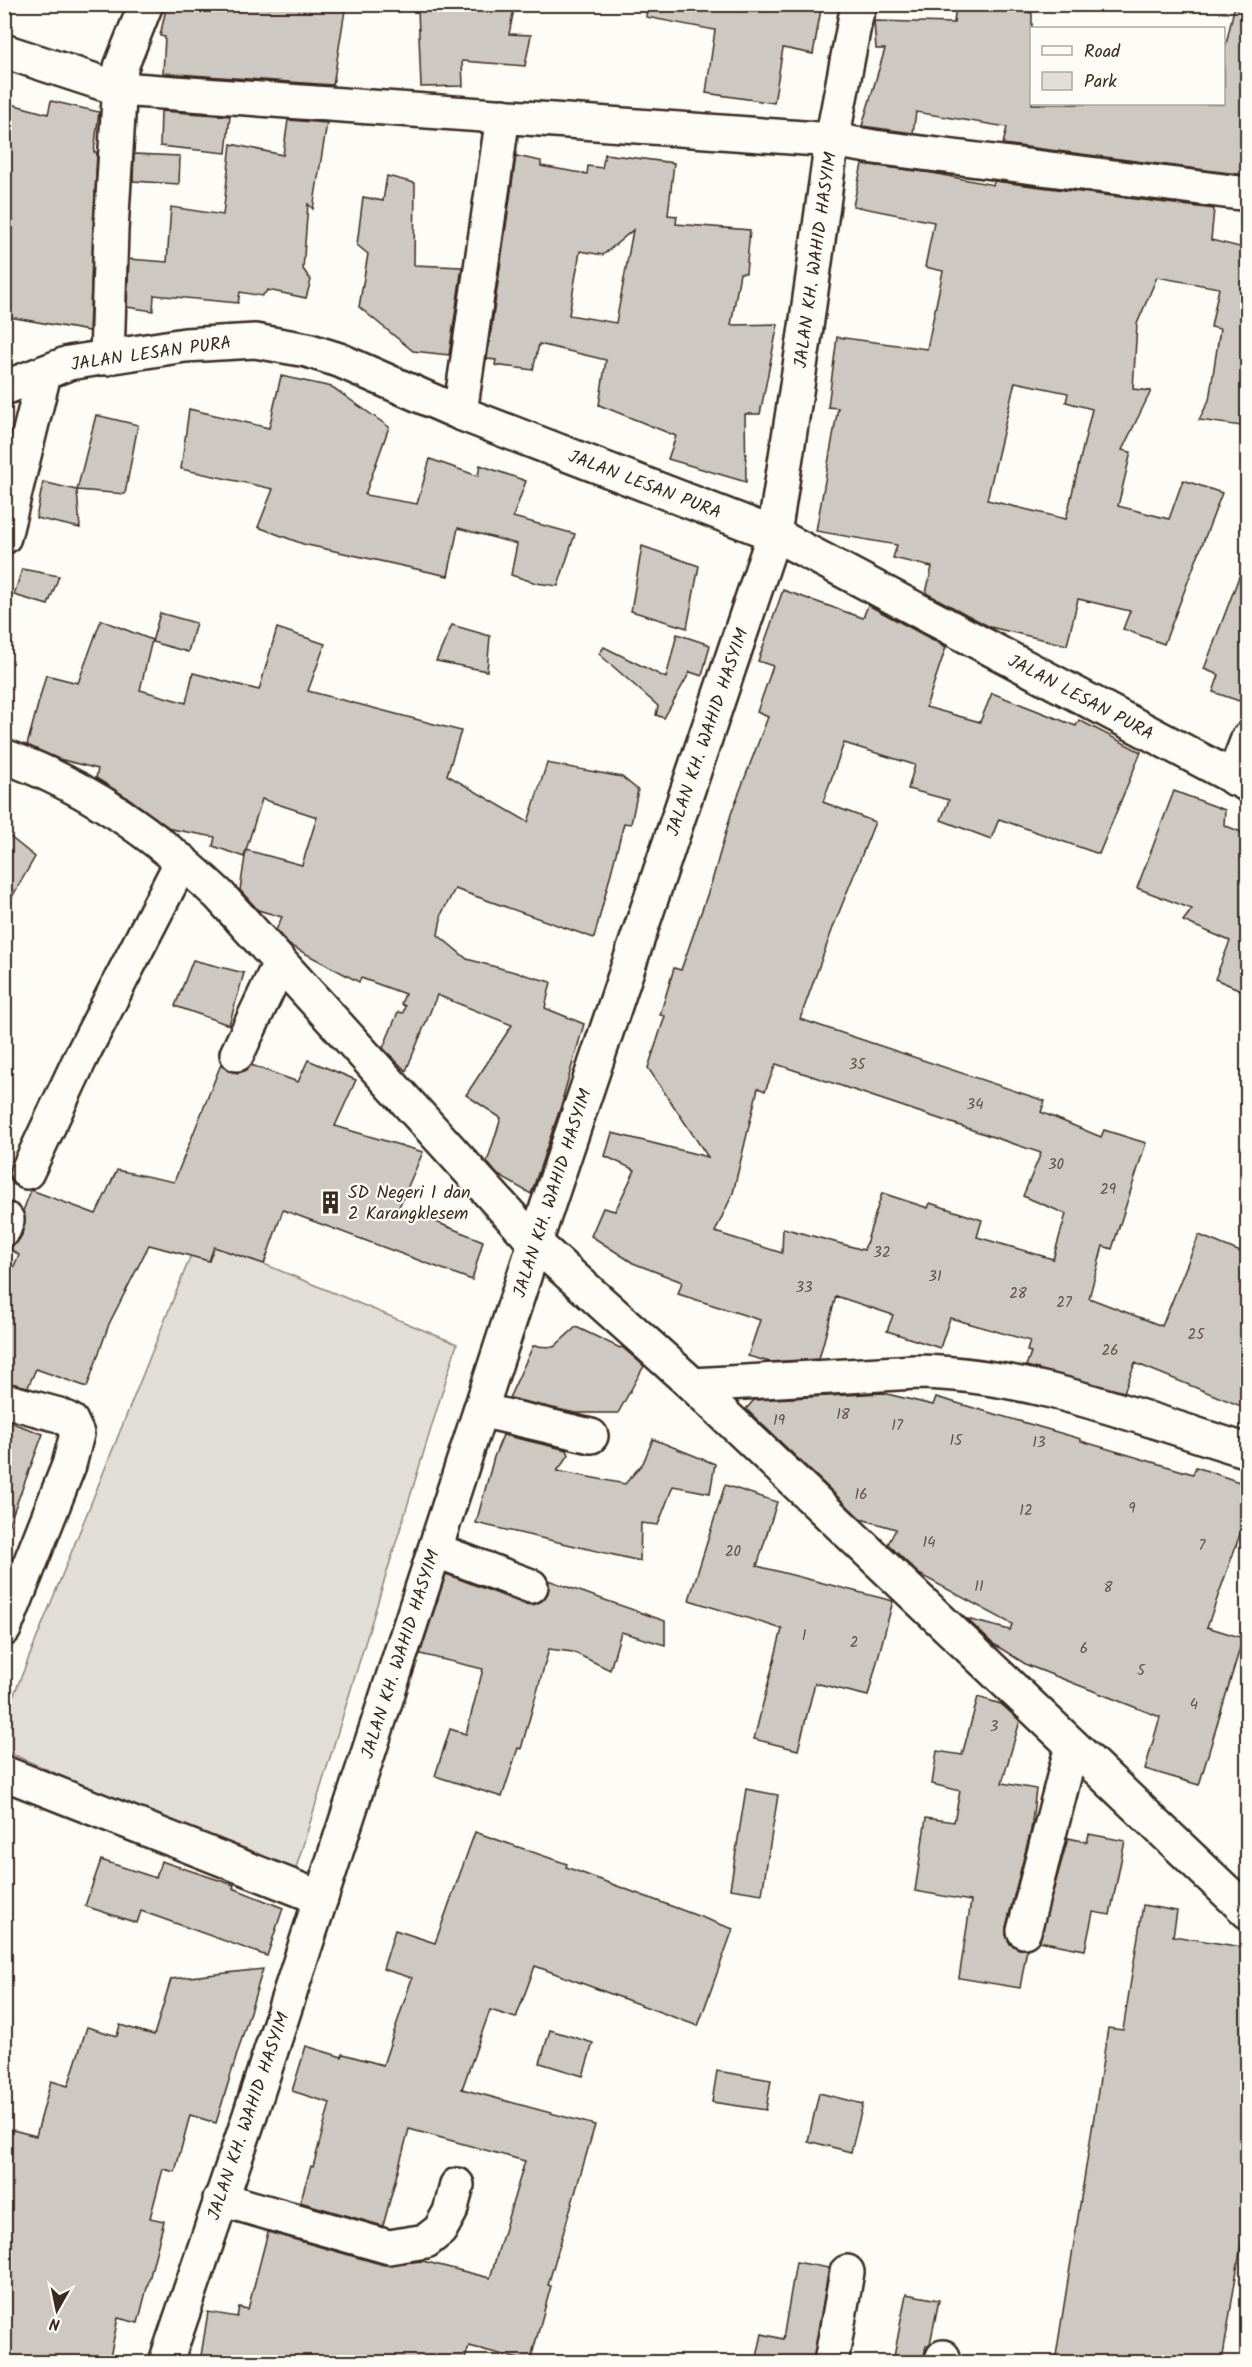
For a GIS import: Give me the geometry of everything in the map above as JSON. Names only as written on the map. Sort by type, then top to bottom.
[{"type":"street","points":[[107,358],[111,230],[121,67],[146,4]]},
{"type":"street","name":"JALAN KH. WAHID HASYIM","points":[[166,2362],[249,2118],[535,1243],[774,534],[832,140],[856,15],[861,4]]},
{"type":"street","points":[[4,51],[120,89],[832,140],[1248,194]]},
{"type":"street","points":[[460,413],[503,116]]},
{"type":"street","name":"JALAN LESAN PURA","points":[[4,388],[69,363],[185,345],[228,341],[277,344],[339,360],[460,413],[774,534],[1240,781]]},
{"type":"street","points":[[4,537],[44,374]]},
{"type":"street","points":[[1240,781],[1248,739]]},
{"type":"street","points":[[4,756],[78,788],[143,829],[219,895],[535,1243],[693,1385],[1248,1912]]},
{"type":"street","points":[[27,1172],[81,1057],[182,861]]},
{"type":"street","points":[[237,1054],[280,963]]},
{"type":"street","points":[[693,1385],[946,1372],[1012,1383],[1085,1401],[1248,1451]]},
{"type":"street","points":[[4,1400],[59,1415],[71,1421],[77,1434],[69,1465],[4,1629]]},
{"type":"street","points":[[480,1410],[591,1436]]},
{"type":"street","points":[[435,1550],[531,1586]]},
{"type":"street","points":[[1024,1931],[1072,1746]]},
{"type":"street","points":[[4,1773],[321,1898]]},
{"type":"street","points":[[220,2199],[389,2247],[426,2241],[440,2230],[450,2212],[457,2185]]},
{"type":"street","points":[[831,2362],[847,2272]]},
{"type":"green space","points":[[197,1240],[264,1264],[457,1344],[293,1878],[5,1751],[5,1717]]},
{"type":"building","points":[[167,4],[346,4],[333,85],[163,73],[165,37],[160,36]]},
{"type":"building","points":[[480,4],[515,4],[509,34],[531,35],[525,66],[462,61],[463,86],[421,87],[418,9],[481,11]]},
{"type":"building","points":[[647,4],[822,4],[813,54],[783,48],[774,103],[706,93],[715,30],[646,17]]},
{"type":"building","points":[[956,4],[1020,4],[1018,11],[1032,13],[1030,105],[1225,105],[1225,49],[1235,4],[1248,4],[1248,152],[1245,175],[1003,144],[1007,127],[916,112],[913,133],[862,126],[885,49],[876,49],[874,21],[954,23]]},
{"type":"building","points":[[51,101],[99,112],[94,152],[97,152],[89,331],[4,316],[4,102],[48,114]]},
{"type":"building","points":[[161,111],[230,116],[226,153],[160,146]]},
{"type":"building","points":[[288,120],[327,123],[313,209],[308,204],[303,269],[311,280],[306,298],[268,290],[262,296],[240,292],[238,303],[154,295],[153,311],[127,307],[129,259],[167,262],[171,207],[223,215],[231,144],[283,155]]},
{"type":"building","points":[[134,154],[180,156],[179,184],[133,181]]},
{"type":"building","points":[[605,154],[674,163],[668,215],[677,216],[676,224],[750,230],[746,273],[740,273],[731,325],[778,324],[760,414],[745,414],[746,482],[668,459],[676,436],[599,405],[606,360],[539,344],[533,370],[495,365],[496,360],[487,359],[516,156],[541,161],[541,166],[587,174],[588,166],[602,168]],"holes":[[[633,230],[616,323],[569,315],[580,251],[603,255]]]},
{"type":"building","points":[[862,164],[932,173],[993,185],[994,181],[1214,209],[1211,240],[1248,249],[1248,427],[1199,420],[1209,400],[1220,329],[1211,327],[1219,288],[1157,277],[1137,324],[1133,389],[1151,391],[1122,450],[1131,452],[1118,506],[1169,519],[1183,480],[1222,493],[1164,644],[1123,629],[1130,611],[1078,599],[1067,645],[990,627],[926,593],[932,567],[893,558],[897,545],[816,531],[838,408],[828,407],[837,337],[927,349],[943,271],[925,267],[934,222],[853,206]],"holes":[[[1015,382],[1068,393],[1066,402],[1092,409],[1066,519],[987,500]]]},
{"type":"building","points":[[387,176],[415,183],[414,265],[462,267],[449,355],[413,351],[359,307],[368,254],[357,245],[363,197],[383,201]]},
{"type":"building","points":[[281,376],[332,387],[389,427],[365,495],[417,504],[430,459],[478,476],[480,465],[526,481],[513,517],[575,534],[558,586],[536,583],[511,575],[517,544],[458,528],[448,576],[303,544],[258,527],[273,489],[181,469],[189,409],[269,428]]},
{"type":"building","points":[[96,415],[138,425],[125,494],[77,490]]},
{"type":"building","points":[[43,482],[77,490],[80,528],[36,518]]},
{"type":"building","points":[[642,546],[699,566],[687,628],[631,611]]},
{"type":"building","points":[[1245,561],[1248,562],[1248,704],[1213,692],[1219,675],[1204,669]]},
{"type":"building","points":[[22,569],[59,576],[48,605],[14,595]]},
{"type":"building","points":[[783,590],[863,618],[868,605],[946,647],[926,707],[980,722],[992,693],[1076,726],[1079,720],[1141,752],[1099,854],[999,819],[991,839],[941,820],[949,800],[908,789],[915,765],[844,743],[823,802],[875,822],[800,1019],[1045,1101],[1041,1112],[1101,1137],[1104,1130],[1146,1143],[1112,1249],[1103,1246],[1089,1298],[1162,1326],[1199,1235],[1248,1255],[1248,1409],[1135,1363],[1124,1392],[1026,1366],[1031,1352],[1027,1351],[1030,1341],[950,1318],[940,1348],[887,1331],[893,1315],[836,1296],[819,1359],[770,1362],[748,1356],[760,1320],[678,1294],[682,1282],[633,1263],[591,1236],[603,1208],[615,1211],[635,1170],[605,1156],[612,1133],[708,1157],[648,1068],[665,1016],[660,1015],[674,968],[681,970],[712,881],[731,814],[768,717],[757,712],[773,666],[758,661]],"holes":[[[776,1064],[1041,1153],[1023,1196],[1066,1214],[1053,1259],[977,1237],[982,1220],[930,1203],[928,1208],[882,1193],[864,1250],[783,1228],[782,1253],[715,1232],[733,1193],[758,1088],[765,1091]]]},
{"type":"building","points":[[160,613],[196,623],[188,652],[152,642]]},
{"type":"building","points":[[101,620],[152,640],[140,690],[186,703],[193,673],[259,690],[277,628],[325,644],[308,691],[461,731],[447,775],[528,822],[547,763],[622,777],[638,790],[631,824],[624,823],[594,938],[455,889],[442,913],[438,935],[467,959],[551,982],[545,1008],[584,1024],[564,1097],[531,1194],[498,1175],[487,1162],[501,1118],[466,1095],[512,1025],[437,995],[406,1071],[383,1048],[398,1012],[403,1013],[405,1006],[401,1004],[405,994],[361,978],[359,982],[289,945],[276,930],[282,917],[258,910],[240,890],[246,850],[244,857],[213,846],[215,837],[171,829],[96,778],[98,769],[59,759],[27,745],[46,675],[78,683]],"holes":[[[262,799],[317,817],[302,865],[246,850]]]},
{"type":"building","points":[[452,625],[490,636],[487,671],[436,661]]},
{"type":"building","points":[[677,634],[710,645],[702,676],[690,672],[664,718],[656,715],[658,706],[599,654],[604,647],[666,678]]},
{"type":"building","points":[[1174,791],[1225,810],[1224,825],[1248,835],[1248,993],[1215,979],[1230,941],[1183,921],[1192,909],[1137,888]]},
{"type":"building","points":[[4,832],[35,857],[4,911]]},
{"type":"building","points":[[193,960],[244,973],[229,1025],[175,1006]]},
{"type":"building","points":[[308,1060],[356,1080],[335,1126],[423,1152],[399,1207],[483,1241],[472,1280],[283,1210],[264,1264],[214,1247],[209,1261],[149,1245],[109,1324],[87,1387],[36,1369],[28,1387],[4,1382],[4,1287],[19,1255],[9,1248],[17,1243],[22,1235],[25,1217],[23,1211],[31,1190],[96,1214],[117,1170],[174,1182],[221,1064],[228,1071],[238,1073],[247,1070],[251,1065],[298,1082]]},
{"type":"building","points":[[576,1327],[622,1347],[644,1366],[618,1413],[575,1413],[509,1398],[533,1346],[554,1347]]},
{"type":"building","points":[[883,1393],[933,1405],[936,1397],[1193,1474],[1196,1467],[1248,1485],[1248,1512],[1207,1627],[1243,1638],[1199,1785],[1145,1769],[1160,1717],[1027,1665],[992,1643],[967,1619],[1010,1630],[1012,1624],[919,1574],[888,1544],[896,1529],[861,1519],[746,1409],[754,1400]]},
{"type":"building","points":[[4,1420],[43,1434],[7,1529],[4,1529]]},
{"type":"building","points":[[503,1435],[567,1450],[569,1455],[557,1471],[625,1484],[643,1463],[653,1439],[715,1464],[710,1493],[673,1486],[658,1525],[641,1523],[640,1561],[476,1523],[494,1457]]},
{"type":"building","points":[[725,1485],[777,1502],[757,1566],[893,1601],[868,1696],[815,1683],[798,1750],[754,1739],[782,1629],[689,1600]]},
{"type":"building","points":[[446,1574],[524,1604],[533,1605],[542,1601],[548,1593],[548,1580],[665,1621],[665,1645],[621,1632],[610,1670],[573,1652],[549,1649],[521,1749],[518,1748],[502,1797],[435,1776],[450,1729],[466,1734],[483,1669],[420,1654]]},
{"type":"building","points":[[978,1697],[1001,1704],[1020,1721],[1002,1783],[1036,1789],[1031,1830],[1006,1927],[1006,1935],[1010,1944],[1019,1949],[1027,1949],[1020,1988],[959,1978],[971,1901],[915,1891],[926,1818],[954,1822],[960,1791],[932,1784],[937,1751],[962,1755]]},
{"type":"building","points":[[746,1789],[778,1795],[762,1894],[730,1889]]},
{"type":"building","points":[[475,1832],[567,1864],[566,1867],[733,1929],[698,2026],[535,1966],[516,2018],[490,2010],[462,2089],[595,2125],[548,2285],[551,2286],[530,2362],[469,2346],[464,2362],[200,2362],[208,2312],[237,2317],[239,2307],[248,2309],[268,2232],[384,2265],[423,2261],[490,2278],[525,2161],[409,2129],[383,2226],[300,2202],[311,2166],[313,2167],[330,2103],[292,2091],[306,2046],[342,2057],[343,2054],[383,2065],[412,1978],[383,1969],[395,1930],[435,1943]]},
{"type":"building","points":[[1089,1834],[1125,1841],[1110,1915],[1093,1912],[1085,1950],[1039,1941],[1068,1838],[1087,1842]]},
{"type":"building","points":[[101,1860],[156,1878],[161,1861],[234,1885],[233,1888],[283,1908],[267,1956],[141,1911],[137,1923],[85,1906]]},
{"type":"building","points":[[1143,1905],[1177,1911],[1173,1936],[1248,1948],[1248,2202],[1222,2362],[1055,2362],[1108,2028],[1123,2030]]},
{"type":"building","points":[[263,1969],[216,2123],[190,2115],[175,2172],[163,2169],[150,2218],[164,2221],[138,2323],[118,2318],[109,2362],[4,2362],[4,2147],[9,2129],[36,2136],[51,2081],[68,2086],[87,2027],[117,2036],[120,2025],[154,2035],[171,1979]]},
{"type":"building","points":[[550,2030],[593,2043],[583,2076],[540,2063]]},
{"type":"building","points":[[717,2071],[771,2080],[766,2110],[712,2102]]},
{"type":"building","points":[[819,2093],[863,2104],[851,2152],[808,2141]]},
{"type":"building","points":[[796,2262],[829,2268],[813,2362],[756,2362],[762,2334],[783,2339]]},
{"type":"building","points":[[906,2294],[939,2300],[930,2344],[926,2345],[923,2362],[893,2362]]},
{"type":"place","name":"SD Negeri 1 dan 2 Karangklesem","points":[[330,1202]]}]
